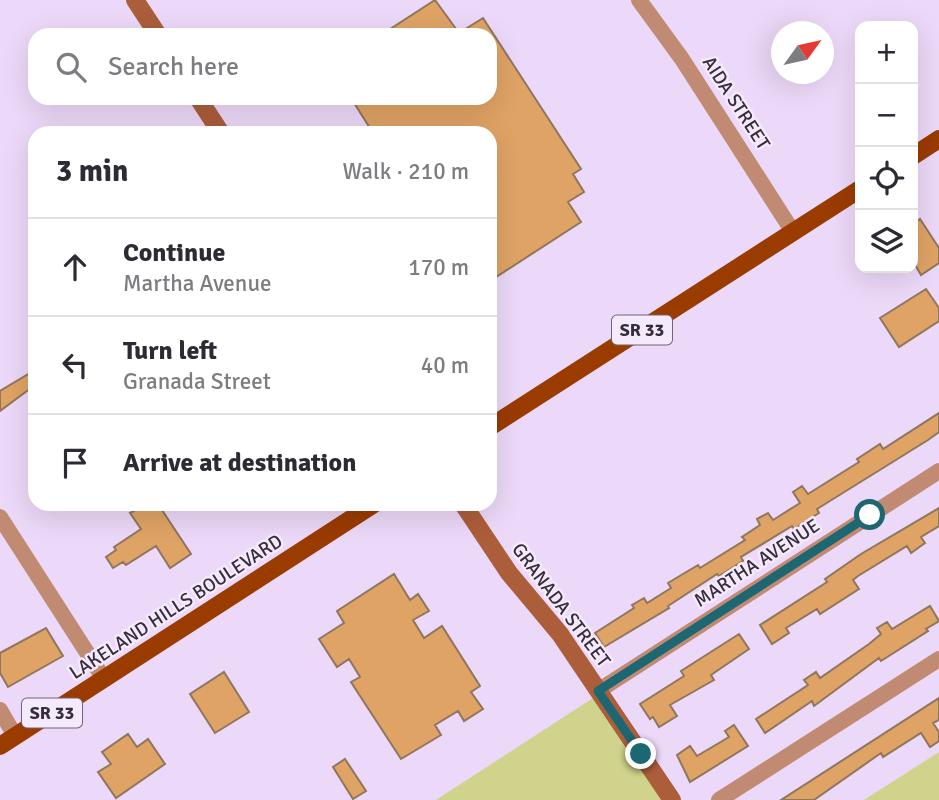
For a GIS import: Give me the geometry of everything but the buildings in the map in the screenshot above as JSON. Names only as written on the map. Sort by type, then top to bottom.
[{"type":"main road","points":[[918,153],[939,139]]},
{"type":"main road","name":"SR 33","points":[[497,422],[855,192]]},
{"type":"main road","name":"LAKELAND HILLS BOULEVARD","points":[[7,741],[363,511]]},
{"type":"street","points":[[135,0],[153,28]]},
{"type":"street","name":"AIDA STREET","points":[[639,0],[682,59],[793,232]]},
{"type":"street","points":[[203,105],[216,126]]},
{"type":"street","name":"MARTHA AVENUE","points":[[598,691],[939,471]]},
{"type":"street","name":"GRANADA STREET","points":[[468,511],[509,573],[560,634],[672,800]]},
{"type":"street","points":[[0,517],[104,679]]},
{"type":"street","points":[[719,800],[939,659]]},
{"type":"street","points":[[0,710],[7,741]]},
{"type":"green space","points":[[593,698],[663,800],[436,800]]},
{"type":"green space","points":[[939,752],[939,800],[864,800]]},
{"type":"route","points":[[641,754],[598,691],[870,515]]}]
